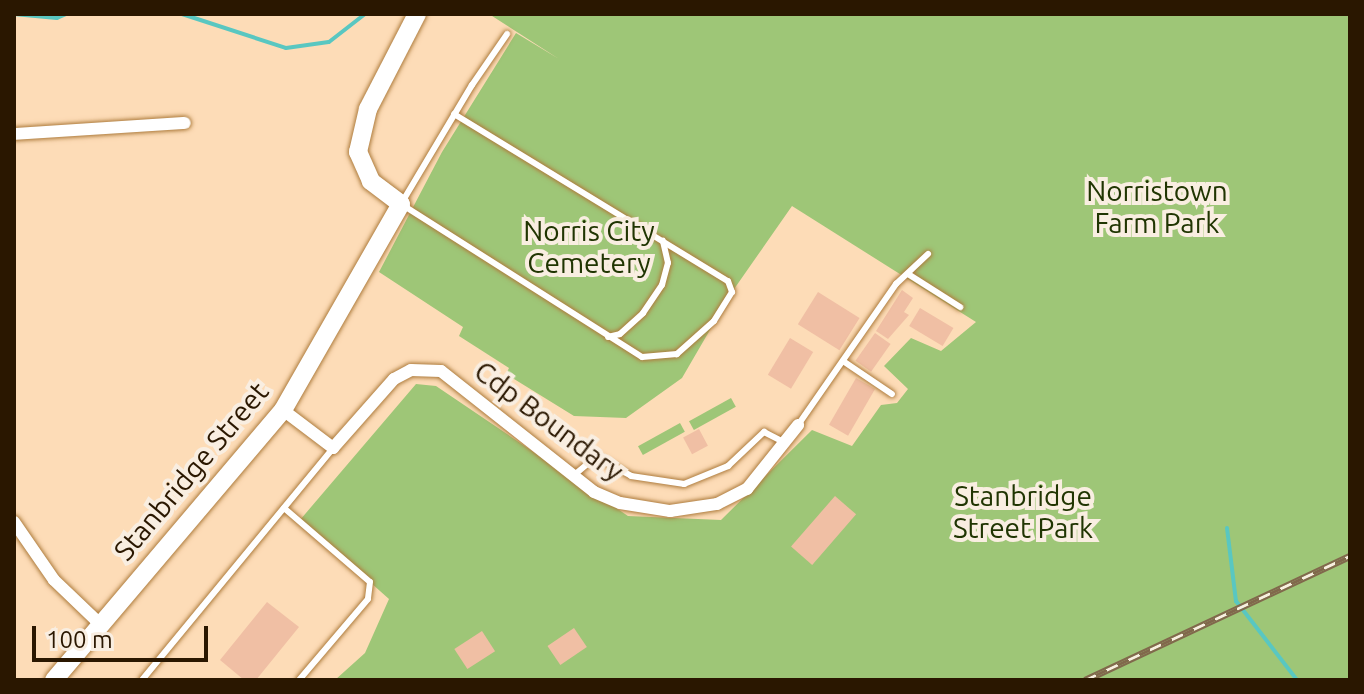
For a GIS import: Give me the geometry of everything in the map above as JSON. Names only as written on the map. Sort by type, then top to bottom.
[{"type":"street","points":[[401,204],[371,181],[358,152],[368,109],[417,14]]},
{"type":"street","points":[[14,134],[185,123]]},
{"type":"street","name":"Stanbridge Street","points":[[54,680],[99,623],[283,410],[401,204]]},
{"type":"street","name":"Cdp Boundary","points":[[333,448],[394,379],[411,370],[432,369],[452,377],[573,476],[620,503],[686,511],[747,489],[798,425]]},
{"type":"street","points":[[283,410],[333,448]]},
{"type":"street","points":[[14,522],[54,580],[99,623]]},
{"type":"lane","points":[[454,114],[728,281],[732,292],[714,321],[677,354],[642,357],[401,204],[454,114],[507,34]]},
{"type":"lane","points":[[608,337],[620,334],[643,313],[662,285],[668,263],[663,241]]},
{"type":"lane","points":[[798,425],[908,274],[928,254]]},
{"type":"lane","points":[[908,274],[960,307]]},
{"type":"lane","points":[[843,361],[892,394]]},
{"type":"lane","points":[[573,476],[596,457],[631,476],[684,484],[728,466],[764,432],[786,443]]},
{"type":"lane","points":[[142,680],[333,448]]},
{"type":"lane","points":[[284,508],[362,573],[370,586],[368,599],[299,680]]},
{"type":"green space","points":[[489,14],[1350,14],[1350,680],[335,680],[365,653],[389,599],[300,520],[416,384],[436,386],[628,516],[721,520],[812,430],[852,446],[881,405],[897,403],[908,389],[884,366],[911,338],[941,351],[976,322],[792,206],[732,292],[682,378],[626,418],[574,416],[506,374],[509,368],[459,336],[463,327],[379,272],[442,152],[516,33],[559,59]]},
{"type":"green space","points":[[731,398],[736,407],[694,430],[689,421]]},
{"type":"green space","points":[[680,423],[685,432],[643,455],[638,446]]},
{"type":"building","points":[[902,290],[913,298],[904,312],[909,315],[888,339],[876,331]]},
{"type":"building","points":[[818,292],[860,318],[839,350],[798,324]]},
{"type":"building","points":[[920,308],[953,328],[943,346],[909,326]]},
{"type":"building","points":[[875,333],[891,344],[871,372],[855,361]]},
{"type":"building","points":[[790,338],[813,352],[791,389],[768,375]]},
{"type":"building","points":[[856,378],[875,389],[848,436],[829,425]]},
{"type":"building","points":[[699,429],[708,446],[692,454],[683,437]]},
{"type":"building","points":[[835,496],[856,514],[812,565],[791,547]]},
{"type":"building","points":[[267,602],[299,627],[256,680],[244,680],[220,660]]},
{"type":"building","points":[[574,628],[587,647],[560,665],[547,646]]},
{"type":"building","points":[[482,631],[495,651],[467,669],[454,649]]},
{"type":"waterway","points":[[14,14],[57,18],[66,14]]},
{"type":"waterway","points":[[182,14],[286,48],[329,42],[365,14]]},
{"type":"waterway","points":[[1227,528],[1236,601],[1297,680]]},
{"type":"railway","points":[[1085,680],[1350,556]]},
{"type":"park label","name":"Norristown Farm Park","points":[[1157,207]]},
{"type":"park label","name":"Norris City Cemetery","points":[[589,247]]},
{"type":"park label","name":"Stanbridge Street Park","points":[[1023,512]]}]
